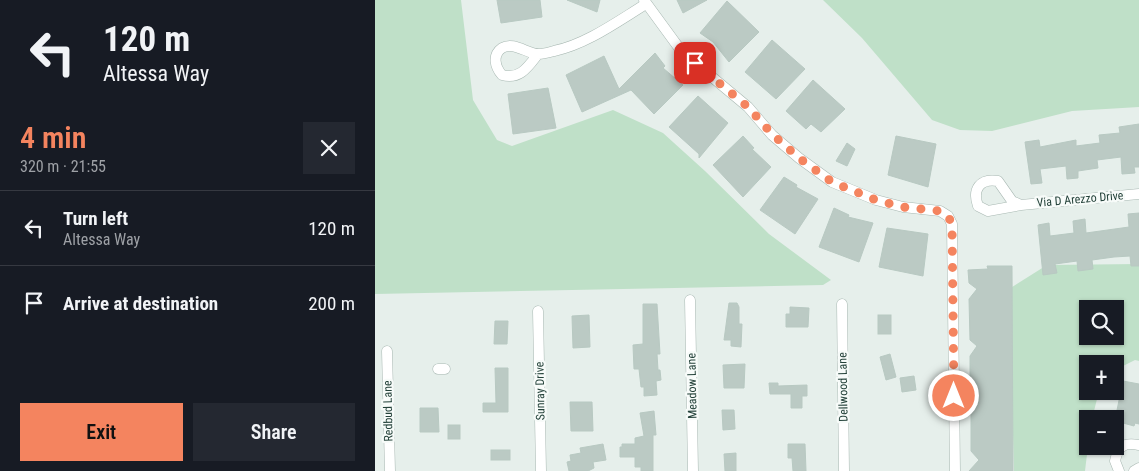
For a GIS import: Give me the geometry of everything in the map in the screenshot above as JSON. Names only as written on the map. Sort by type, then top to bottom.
[{"type":"street","points":[[538,54],[556,51],[581,42],[645,2],[682,52],[748,107],[772,134],[799,158],[832,182],[876,200],[903,207],[940,211],[948,216],[952,224],[955,471]]},
{"type":"street","name":"Via D Arezzo Drive","points":[[1021,205],[1139,194]]},
{"type":"street","name":"Meadow Lane","points":[[690,300],[693,471]]},
{"type":"street","name":"Dellwood Lane","points":[[842,304],[844,471]]},
{"type":"street","name":"Sunray Drive","points":[[539,311],[541,471]]},
{"type":"street","name":"Redbud Lane","points":[[387,350],[390,471]]},
{"type":"street","points":[[1119,471],[1115,461],[1119,448],[1124,444],[1139,446]]},
{"type":"street","points":[[1134,471],[1139,468]]},
{"type":"green space","points":[[375,0],[461,0],[473,100],[497,140],[512,146],[613,110],[663,133],[769,234],[831,280],[823,285],[375,294]]},
{"type":"green space","points":[[823,0],[1139,0],[1139,107],[1072,111],[992,131],[960,130],[932,120],[862,38]]},
{"type":"green space","points":[[1139,264],[1139,361],[1135,360],[1124,366],[1124,355],[1079,355],[1079,400],[1097,400],[1094,410],[1079,410],[1079,455],[1087,455],[1085,471],[1014,471],[1009,289],[1047,265]]},
{"type":"building","points":[[497,0],[540,0],[542,17],[501,23]]},
{"type":"building","points":[[567,0],[600,0],[597,12]]},
{"type":"building","points":[[677,0],[707,0],[683,13]]},
{"type":"building","points":[[727,1],[759,32],[729,62],[713,42],[700,33]]},
{"type":"building","points":[[772,40],[805,69],[776,99],[745,72]]},
{"type":"building","points":[[655,53],[665,66],[663,68],[683,85],[654,114],[631,90],[582,112],[566,75],[604,56],[619,89]]},
{"type":"building","points":[[813,80],[845,109],[821,132],[811,124],[806,129],[786,111]]},
{"type":"building","points":[[548,88],[556,128],[513,134],[508,94]]},
{"type":"building","points":[[698,96],[728,123],[699,158],[699,154],[669,127]]},
{"type":"building","points":[[1139,124],[1139,167],[1134,167],[1135,173],[1122,174],[1121,157],[1097,160],[1098,168],[1078,171],[1078,178],[1067,179],[1066,166],[1040,169],[1042,183],[1031,184],[1025,142],[1039,140],[1040,147],[1076,140],[1076,146],[1100,143],[1099,135],[1120,133],[1119,127]]},
{"type":"building","points":[[743,136],[754,148],[752,149],[771,167],[743,197],[713,165]]},
{"type":"building","points":[[896,136],[936,144],[928,187],[888,175]]},
{"type":"building","points":[[847,143],[855,149],[847,166],[836,161]]},
{"type":"building","points":[[784,177],[797,185],[796,187],[818,199],[795,234],[760,210]]},
{"type":"building","points":[[834,208],[849,215],[848,217],[873,223],[859,262],[819,247]]},
{"type":"building","points":[[1139,213],[1139,266],[1131,266],[1130,256],[1114,257],[1092,260],[1093,269],[1078,271],[1077,261],[1055,264],[1057,273],[1043,275],[1038,225],[1049,223],[1050,236],[1074,233],[1073,221],[1085,219],[1086,233],[1129,227],[1128,214]]},
{"type":"building","points":[[887,228],[928,234],[923,276],[879,267]]},
{"type":"building","points":[[987,266],[1012,266],[1013,471],[969,471],[979,460],[971,451],[971,411],[979,404],[970,396],[970,356],[977,346],[970,340],[969,299],[977,289],[969,283],[968,270],[988,269]]},
{"type":"building","points":[[729,303],[737,303],[739,307],[739,324],[742,324],[741,347],[731,346],[731,340],[724,340]]},
{"type":"building","points":[[643,304],[657,304],[660,354],[657,354],[661,380],[656,381],[657,395],[644,396],[644,387],[641,387],[639,369],[634,369],[633,345],[643,344]]},
{"type":"building","points":[[790,307],[809,308],[808,327],[786,327],[786,314],[790,314]]},
{"type":"building","points":[[589,315],[590,347],[573,348],[572,316]]},
{"type":"building","points":[[878,315],[891,315],[891,334],[878,334]]},
{"type":"building","points":[[495,321],[508,321],[507,344],[494,344]]},
{"type":"building","points":[[890,354],[896,377],[886,380],[880,357]]},
{"type":"building","points":[[745,364],[744,388],[724,388],[723,365]]},
{"type":"building","points":[[495,368],[508,368],[508,412],[483,412],[483,403],[496,403]]},
{"type":"building","points":[[914,376],[916,390],[902,392],[900,378]]},
{"type":"building","points":[[1124,381],[1139,384],[1139,424],[1135,423],[1134,426],[1124,423],[1124,410],[1117,410],[1119,400],[1124,400]]},
{"type":"building","points":[[769,383],[778,383],[778,386],[807,385],[807,396],[802,396],[802,408],[791,408],[791,394],[770,394]]},
{"type":"building","points":[[570,402],[592,402],[593,431],[571,431]]},
{"type":"building","points":[[420,408],[438,408],[439,432],[420,432]]},
{"type":"building","points":[[722,410],[734,410],[735,429],[723,430]]},
{"type":"building","points":[[654,411],[656,435],[653,435],[653,471],[641,471],[641,467],[635,467],[635,457],[620,457],[620,447],[622,447],[622,444],[635,444],[635,438],[644,436],[640,413]]},
{"type":"building","points":[[448,425],[460,425],[460,439],[448,439]]},
{"type":"building","points":[[603,444],[606,460],[593,462],[594,468],[588,471],[569,471],[567,462],[571,461],[570,455],[581,453],[580,448]]},
{"type":"building","points":[[788,444],[805,444],[806,471],[793,471],[792,458],[788,458]]},
{"type":"building","points":[[491,450],[510,450],[510,460],[491,460]]},
{"type":"building","points":[[736,453],[736,471],[725,471],[724,454]]},
{"type":"route","points":[[695,63],[748,107],[772,134],[799,158],[832,182],[876,200],[903,207],[940,211],[948,216],[952,224],[954,396]]}]
